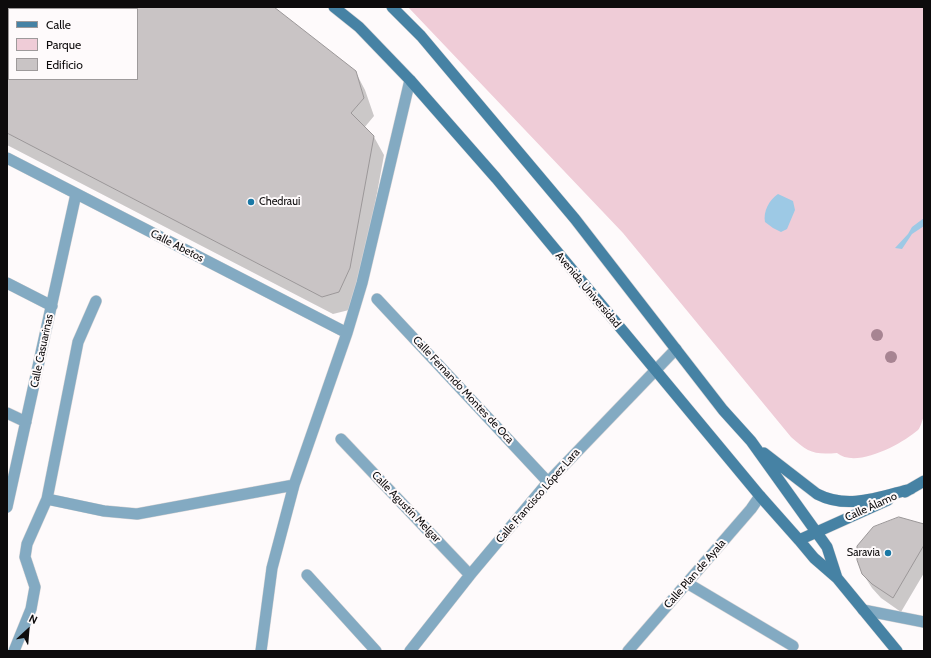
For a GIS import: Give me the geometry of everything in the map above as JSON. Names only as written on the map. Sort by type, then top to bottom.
[{"type":"main road","name":"Avenida Universidad","points":[[334,7],[358,27],[410,80],[505,189],[760,496],[814,558],[837,578],[897,651]]},
{"type":"main road","name":"Avenida Universidad","points":[[392,7],[421,36],[575,219],[723,410],[751,441],[829,550],[837,578]]},
{"type":"main road","points":[[751,441],[810,488],[826,498],[849,502],[911,489]]},
{"type":"main road","name":"Calle Álamo","points":[[799,540],[911,489],[924,481]]},
{"type":"street","points":[[261,651],[272,568],[294,485],[347,333],[364,275],[410,80]]},
{"type":"street","name":"Calle Abetos","points":[[7,158],[347,333]]},
{"type":"street","name":"Calle Casuarinas","points":[[7,507],[76,194]]},
{"type":"street","points":[[7,283],[52,306]]},
{"type":"street","name":"Calle Fernando Montes de Oca","points":[[377,299],[548,482]]},
{"type":"street","points":[[14,651],[31,609],[35,587],[25,557],[27,544],[47,499],[78,342],[96,301]]},
{"type":"street","name":"Calle Francisco López Lara","points":[[410,651],[470,575],[548,482],[676,349]]},
{"type":"street","points":[[7,413],[26,422]]},
{"type":"street","name":"Calle Agustín Melgar","points":[[341,438],[470,575]]},
{"type":"street","points":[[47,499],[104,511],[138,514],[294,485]]},
{"type":"street","name":"Calle Plan de Ayala","points":[[628,651],[751,509],[760,496]]},
{"type":"street","points":[[307,575],[376,651]]},
{"type":"street","points":[[687,583],[793,646]]},
{"type":"street","points":[[863,610],[924,622]]},
{"type":"green space","points":[[408,7],[924,7],[924,416],[918,430],[901,442],[879,453],[855,458],[845,457],[837,453],[816,453],[797,442],[791,437],[623,233]]},
{"type":"water","points":[[778,194],[793,201],[795,210],[787,229],[781,232],[765,222],[767,206]]},
{"type":"water","points":[[924,218],[924,226],[912,234],[902,249],[895,248],[908,234],[912,227]]},
{"type":"building","points":[[7,7],[46,7],[8,8],[7,81]]},
{"type":"building","name":"Chedraui","points":[[274,7],[356,71],[364,98],[351,113],[374,136],[350,268],[339,292],[322,297],[7,133],[8,79],[138,80],[138,8],[46,8]]},
{"type":"building","name":"Saravia","points":[[899,517],[924,524],[924,545],[893,598],[872,584],[862,574],[857,560],[857,546],[873,527]]},
{"type":"place","name":"Chedraui","points":[[251,202]]},
{"type":"place","name":"Saravia","points":[[888,553]]}]
